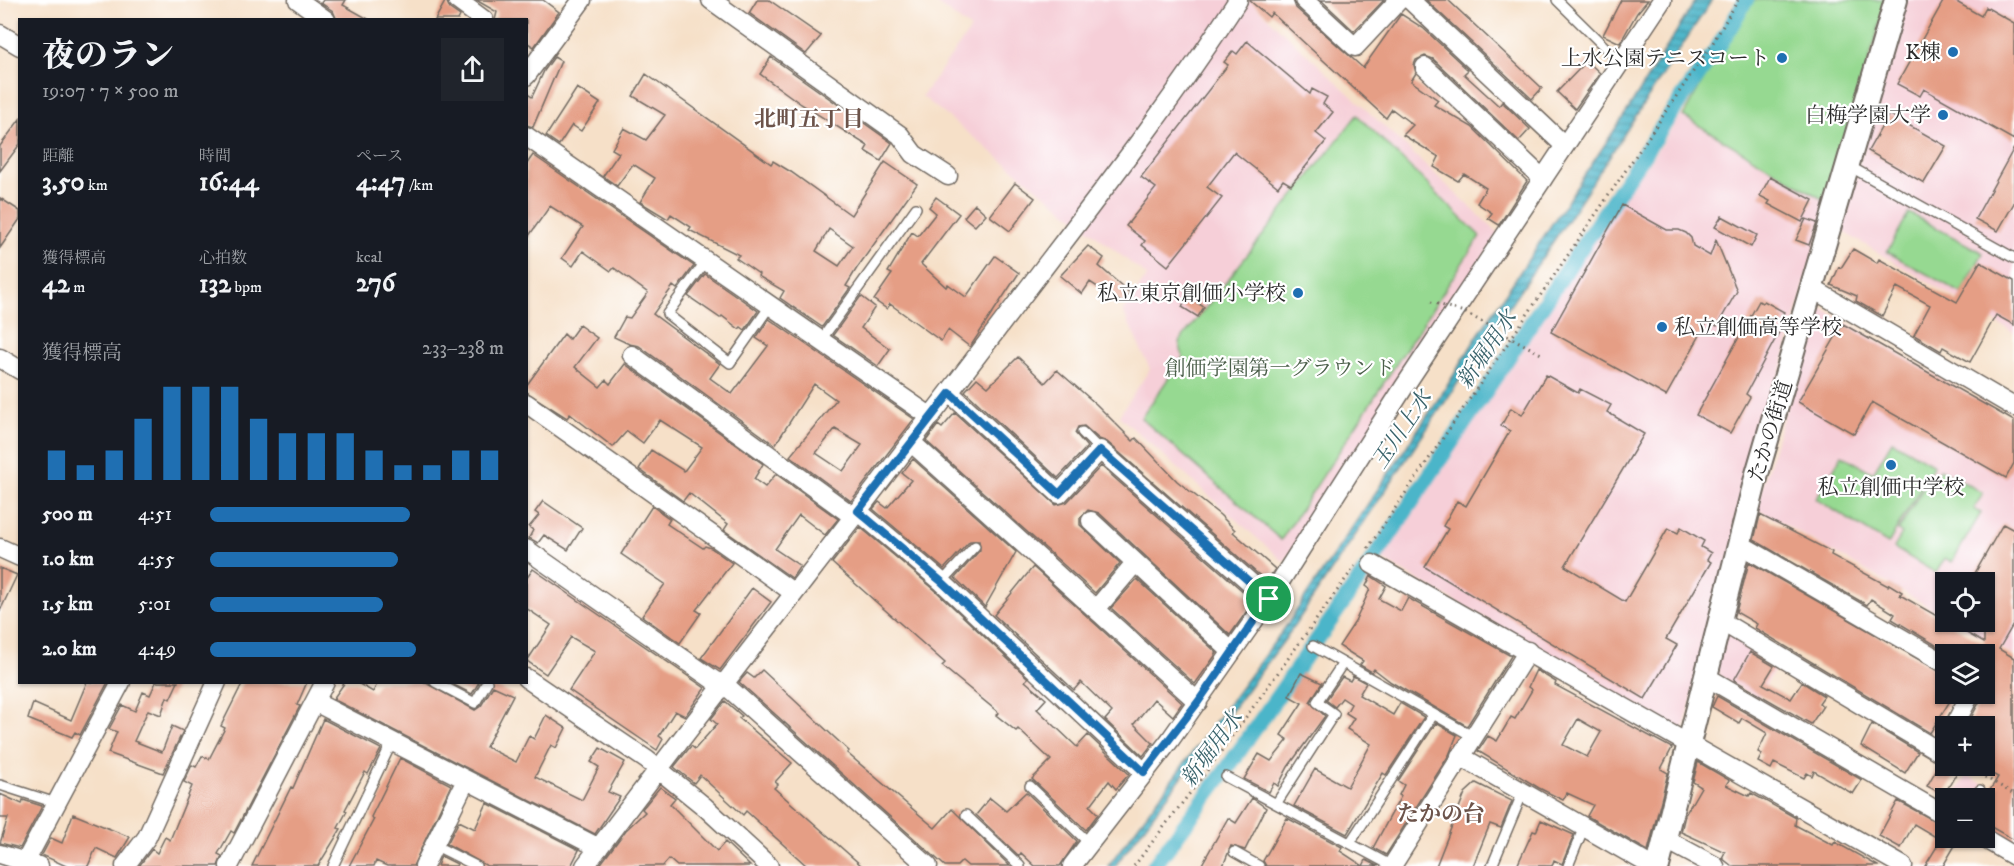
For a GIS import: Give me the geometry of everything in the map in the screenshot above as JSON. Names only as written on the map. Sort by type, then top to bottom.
[{"type":"street","points":[[298,0],[323,18]]},
{"type":"street","points":[[457,0],[481,18]]},
{"type":"street","points":[[528,70],[533,54],[582,0]]},
{"type":"street","points":[[711,0],[900,135],[914,154],[948,176]]},
{"type":"street","points":[[586,866],[657,768],[950,393],[1185,81],[1238,0]]},
{"type":"street","points":[[1304,0],[1356,47],[1399,0]]},
{"type":"street","points":[[1410,0],[1564,145]]},
{"type":"street","points":[[1072,866],[1198,702],[1269,599],[1404,387],[1662,0]]},
{"type":"street","name":"たかの街道","points":[[1658,866],[1738,543],[1896,0]]},
{"type":"street","points":[[0,34],[18,45]]},
{"type":"street","points":[[1425,68],[1543,179]]},
{"type":"street","points":[[528,137],[931,417]]},
{"type":"street","points":[[1813,289],[2014,407]]},
{"type":"street","points":[[632,355],[856,514],[942,582],[1144,772]]},
{"type":"street","points":[[0,358],[18,369]]},
{"type":"street","points":[[950,393],[1059,494],[1100,450],[1269,599]]},
{"type":"street","points":[[528,404],[794,593]]},
{"type":"street","points":[[912,442],[1198,702]]},
{"type":"street","points":[[1091,522],[1232,652]]},
{"type":"street","points":[[1738,543],[1935,658]]},
{"type":"street","points":[[0,548],[18,556]]},
{"type":"street","points":[[528,550],[715,681],[723,682],[928,866]]},
{"type":"street","points":[[1367,557],[1903,866]]},
{"type":"street","points":[[1097,609],[1135,563]]},
{"type":"street","points":[[1719,620],[1935,749]]},
{"type":"street","points":[[1392,866],[1472,736],[1528,651]]},
{"type":"street","points":[[1705,676],[1935,810]]},
{"type":"street","points":[[528,679],[589,718],[614,740],[657,768],[705,807],[769,866]]},
{"type":"street","points":[[0,854],[28,865],[56,803],[120,684]]},
{"type":"street","points":[[124,866],[147,837],[216,684]]},
{"type":"street","points":[[229,866],[324,684]]},
{"type":"street","points":[[315,702],[599,848]]},
{"type":"street","points":[[1460,756],[1652,866]]},
{"type":"street","points":[[424,866],[466,780]]},
{"type":"street","points":[[1665,838],[1715,866]]},
{"type":"street","points":[[1995,845],[2014,856]]},
{"type":"lane","points":[[1557,0],[1621,63]]},
{"type":"lane","points":[[1849,166],[2014,258]]},
{"type":"lane","points":[[821,340],[916,208]]},
{"type":"lane","points":[[706,261],[667,314],[730,363],[770,306]]},
{"type":"lane","points":[[1082,432],[1100,450]]},
{"type":"lane","points":[[942,582],[975,546]]},
{"type":"lane","points":[[1313,646],[1472,736]]},
{"type":"lane","points":[[1276,804],[1334,714],[1317,702],[1343,663]]},
{"type":"lane","points":[[439,684],[475,703],[486,684]]},
{"type":"lane","points":[[1350,843],[1432,715]]},
{"type":"lane","points":[[333,866],[392,742]]},
{"type":"lane","points":[[1226,777],[1392,866]]},
{"type":"lane","points":[[0,785],[56,803]]},
{"type":"lane","points":[[1030,786],[1089,843]]},
{"type":"lane","points":[[1492,866],[1523,792]]},
{"type":"lane","points":[[966,815],[1020,866]]},
{"type":"lane","points":[[1568,866],[1584,827]]},
{"type":"lane","points":[[434,845],[476,866]]},
{"type":"lane","points":[[1234,852],[1259,866]]},
{"type":"path","points":[[1134,866],[1367,557],[1714,41],[1738,0]]},
{"type":"path","points":[[1431,302],[1464,312],[1544,355]]},
{"type":"path","points":[[1209,768],[1216,772]]},
{"type":"shaded area","name":"私立東京創価小学校","points":[[932,0],[1249,0],[1499,234],[1284,562],[1119,416],[1150,369],[1123,311],[1147,276],[922,96],[971,29]]},
{"type":"shaded area","name":"白梅学園大学","points":[[1906,0],[2014,0],[2014,333],[1840,230]]},
{"type":"shaded area","name":"私立創価高等学校","points":[[1681,115],[1827,202],[1683,731],[1381,559],[1389,538]]},
{"type":"shaded area","name":"私立創価中学校","points":[[1823,309],[2014,421],[2014,656],[1973,632],[1995,632],[1995,572],[1935,572],[1935,610],[1756,508],[1814,314]]},
{"type":"shaded area","points":[[1725,629],[1780,661],[1758,698],[1721,678],[1716,665]]},
{"type":"shaded area","points":[[1966,776],[1969,776],[1990,788],[1959,788]]},
{"type":"shaded area","points":[[1995,791],[2014,802],[2014,856],[1995,844]]},
{"type":"green space","name":"上水公園テニスコート","points":[[1749,0],[1887,0],[1827,202],[1683,116]]},
{"type":"green space","name":"創価学園第一グラウンド","points":[[1357,115],[1480,236],[1281,540],[1141,418],[1183,357],[1179,342]]},
{"type":"green space","points":[[1909,213],[1983,253],[1961,293],[1887,252]]},
{"type":"green space","points":[[1892,441],[1934,465],[1888,544],[1816,499],[1842,455],[1873,473]]},
{"type":"green space","points":[[1940,469],[1983,493],[1974,509],[1981,513],[1952,562],[1945,558],[1935,572],[1894,548],[1902,534],[1898,531],[1927,481],[1931,484]]},
{"type":"water","points":[[1696,0],[1712,0],[1563,227],[1286,638],[1115,866],[1108,866],[1284,629],[1447,386],[1478,335],[1629,108]]},
{"type":"building","points":[[323,0],[346,0],[343,5],[366,18],[336,18],[333,11],[321,3]]},
{"type":"building","points":[[446,0],[450,9],[460,16],[459,18],[436,18]]},
{"type":"building","points":[[476,0],[543,0],[559,12],[534,47],[528,43],[528,18],[496,18],[497,12]]},
{"type":"building","points":[[757,0],[769,0],[821,36],[806,54],[749,13]]},
{"type":"building","points":[[1249,0],[1293,0],[1296,8],[1363,68],[1401,14],[1423,28],[1468,70],[1464,74],[1499,106],[1502,102],[1530,129],[1519,141],[1433,59],[1425,56],[1416,60],[1414,65],[1416,73],[1411,81],[1438,100],[1434,105],[1472,127],[1527,181],[1499,225],[1488,218],[1492,213],[1477,203],[1486,188],[1464,174],[1458,181],[1434,167],[1439,157],[1403,135],[1413,125],[1392,109],[1386,118],[1272,13],[1269,17]]},
{"type":"building","points":[[1321,0],[1384,0],[1354,31]]},
{"type":"building","points":[[1426,0],[1448,0],[1542,88],[1532,99]]},
{"type":"building","points":[[1621,0],[1648,0],[1637,13],[1620,43],[1603,35]]},
{"type":"building","name":"K棟","points":[[1944,0],[1953,0],[1981,16],[1986,7],[2014,23],[2014,140],[1924,89],[1920,96],[1897,84]]},
{"type":"building","points":[[1247,41],[1310,94],[1312,89],[1327,97],[1323,104],[1333,112],[1316,133],[1326,141],[1291,185],[1283,180],[1278,187],[1234,152],[1207,187],[1222,198],[1168,266],[1142,245],[1145,241],[1126,226],[1156,188],[1141,177],[1228,65],[1224,62],[1233,51],[1237,54]]},
{"type":"building","points":[[554,57],[561,61],[533,127],[528,126],[528,94],[532,97],[544,71]]},
{"type":"building","points":[[771,57],[892,143],[881,161],[865,151],[868,146],[801,104],[760,74]]},
{"type":"building","points":[[1587,61],[1600,73],[1575,109],[1557,92]]},
{"type":"building","points":[[646,74],[771,164],[773,161],[791,172],[851,215],[885,162],[917,184],[857,268],[846,286],[850,288],[822,327],[780,298],[784,291],[758,276],[759,274],[736,258],[739,255],[689,230],[691,227],[671,214],[668,219],[640,202],[655,178],[633,164],[617,186],[603,176],[619,153],[612,149],[624,128],[646,140],[665,115],[633,96]],"holes":[[[829,229],[853,246],[839,266],[816,251]]]},
{"type":"building","points":[[577,88],[600,103],[581,131],[572,125],[559,145],[546,136]]},
{"type":"building","points":[[1889,114],[1946,146],[1924,183],[1868,151]]},
{"type":"building","points":[[18,122],[18,147],[0,171],[0,146]]},
{"type":"building","points":[[2014,148],[2014,203],[1998,231],[1975,219]]},
{"type":"building","points":[[533,155],[694,266],[677,289],[673,286],[653,314],[720,364],[710,378],[732,394],[768,346],[756,338],[769,319],[914,419],[851,501],[790,456],[836,400],[814,384],[775,445],[639,346],[614,337],[625,317],[630,318],[648,293],[614,268],[611,271],[583,251],[573,266],[562,258],[583,227],[550,206],[528,237],[528,162]],"holes":[[[835,429],[862,445],[843,471],[816,453]]]},
{"type":"building","points":[[1770,177],[1813,200],[1802,222],[1768,204],[1770,201],[1760,196]]},
{"type":"building","points":[[1015,183],[1035,198],[1010,231],[990,216]]},
{"type":"building","points":[[936,197],[959,214],[921,264],[946,287],[948,284],[966,297],[995,256],[1019,273],[970,347],[948,330],[941,341],[890,304],[887,309],[874,300],[892,274],[888,272],[912,232],[918,236],[936,213],[929,207]]},
{"type":"building","points":[[0,198],[18,210],[18,222],[0,248]]},
{"type":"building","points":[[975,204],[986,214],[975,226],[964,217]]},
{"type":"building","points":[[1622,205],[1667,230],[1679,230],[1686,233],[1691,238],[1693,246],[1710,256],[1716,240],[1737,291],[1717,326],[1708,321],[1666,396],[1551,332]]},
{"type":"building","points":[[1722,216],[1757,235],[1751,247],[1715,227]]},
{"type":"building","points":[[1806,219],[1817,223],[1809,245],[1796,240]]},
{"type":"building","points":[[1088,246],[1104,258],[1099,266],[1130,293],[1122,303],[1090,282],[1082,294],[1060,276]]},
{"type":"building","points":[[1853,249],[1877,263],[1879,259],[1957,302],[1980,262],[2014,281],[2014,325],[1996,315],[1970,362],[1943,347],[1941,351],[1914,335],[1930,305],[1897,287],[1882,316],[1856,301],[1857,296],[1831,285],[1839,267],[1841,268]]},
{"type":"building","points":[[705,274],[758,311],[745,330],[741,327],[739,329],[722,316],[720,318],[688,296]]},
{"type":"building","points":[[861,296],[875,307],[861,328],[890,349],[878,366],[833,335]]},
{"type":"building","points":[[1188,297],[1204,307],[1198,317],[1182,307]]},
{"type":"building","points":[[1759,301],[1762,303],[1764,301],[1784,312],[1781,317],[1786,319],[1746,394],[1750,397],[1730,433],[1696,415]]},
{"type":"building","points":[[1843,324],[2014,421],[2014,463],[2006,478],[1872,402],[1854,434],[1798,402]]},
{"type":"building","points":[[579,325],[597,338],[575,367],[600,387],[606,380],[610,384],[625,364],[763,464],[754,479],[765,487],[776,474],[838,519],[825,535],[799,515],[775,549],[800,566],[792,578],[724,530],[728,524],[689,493],[683,501],[639,469],[651,450],[684,471],[702,447],[660,420],[643,443],[627,431],[613,447],[570,414],[567,418],[528,393],[528,383],[564,334],[569,339]]},
{"type":"building","points":[[1018,357],[1045,383],[1057,370],[1133,441],[1136,438],[1177,481],[1220,515],[1235,530],[1233,532],[1275,569],[1269,578],[1266,581],[1107,442],[1099,439],[1084,426],[1078,427],[1075,433],[1087,447],[1058,478],[965,391],[977,378],[988,387]]},
{"type":"building","points":[[1546,375],[1578,393],[1580,389],[1611,405],[1607,412],[1644,434],[1565,566],[1625,602],[1668,528],[1678,533],[1681,527],[1704,541],[1701,547],[1711,553],[1707,560],[1711,562],[1666,639],[1677,645],[1645,699],[1425,567],[1448,529],[1443,526],[1457,501],[1466,506],[1510,431],[1501,426],[1511,408],[1522,415]]},
{"type":"building","points":[[955,413],[1056,505],[1067,502],[1101,466],[1254,601],[1230,635],[1099,513],[1088,510],[1080,518],[1080,525],[1120,563],[1095,593],[926,441],[938,425],[942,428]]},
{"type":"building","points":[[913,459],[1016,552],[985,607],[955,578],[980,550],[979,541],[970,541],[944,569],[873,509],[879,502],[887,508],[911,480],[902,473]]},
{"type":"building","points":[[543,501],[582,528],[568,550],[544,535],[538,543],[529,538],[533,530],[529,527],[539,515],[535,512]]},
{"type":"building","points":[[652,506],[670,519],[667,524],[703,548],[705,546],[711,548],[732,563],[696,610],[701,613],[680,643],[642,616],[665,584],[621,554]]},
{"type":"building","points":[[1760,515],[1902,592],[1900,595],[1935,615],[1935,632],[1965,632],[1984,643],[1984,632],[1995,632],[1995,572],[1976,572],[2003,524],[2014,530],[2014,623],[1999,649],[2014,658],[2014,840],[1995,829],[1995,788],[1991,788],[1998,777],[1995,775],[1995,716],[1972,716],[1978,704],[1995,704],[1995,644],[1935,645],[1892,619],[1895,614],[1871,599],[1867,605],[1754,540]]},
{"type":"building","points":[[860,527],[935,590],[1028,678],[1025,681],[1046,699],[1037,709],[1077,747],[1088,735],[1129,774],[1116,789],[1109,781],[1090,806],[1098,814],[1086,830],[1032,779],[1051,760],[1018,729],[1016,731],[996,715],[999,713],[942,666],[945,663],[832,563]]},
{"type":"building","points":[[1749,562],[1935,669],[1935,704],[1948,704],[1941,716],[1935,716],[1935,725],[1930,733],[1755,628],[1757,624],[1736,612]]},
{"type":"building","points":[[1033,567],[1182,703],[1173,716],[1154,699],[1134,724],[1153,743],[1143,756],[1105,720],[1112,712],[1081,682],[1074,690],[994,615]]},
{"type":"building","points":[[0,568],[17,575],[0,611]]},
{"type":"building","points":[[533,569],[705,688],[685,716],[675,711],[659,736],[663,739],[657,750],[569,690],[595,651],[571,637],[546,674],[528,662],[551,625],[528,609],[528,576]]},
{"type":"building","points":[[1371,576],[1386,586],[1379,599],[1401,611],[1408,598],[1511,656],[1467,726],[1391,682],[1374,669],[1372,672],[1360,665],[1363,661],[1339,646],[1355,622],[1370,589],[1366,586]]},
{"type":"building","points":[[1137,579],[1217,653],[1195,684],[1111,608]]},
{"type":"building","points":[[752,588],[771,602],[720,670],[701,658]]},
{"type":"building","points":[[1750,652],[1774,666],[1763,684],[1791,699],[1802,682],[1824,696],[1819,703],[1823,706],[1811,724],[1734,680]]},
{"type":"building","points":[[762,670],[849,751],[847,753],[935,828],[952,809],[1010,866],[968,866],[962,861],[957,866],[945,866],[739,682],[747,673],[754,678]]},
{"type":"building","points":[[1536,670],[1556,682],[1555,685],[1672,748],[1661,769],[1668,773],[1648,851],[1587,816],[1593,805],[1567,793],[1563,800],[1478,751],[1488,736],[1497,741],[1511,717],[1515,719],[1532,690],[1528,687]],"holes":[[[1578,719],[1601,732],[1587,757],[1563,745]]]},
{"type":"building","points":[[1301,673],[1322,683],[1310,702],[1325,716],[1288,767],[1278,786],[1274,783],[1269,792],[1244,779],[1259,754],[1271,761],[1288,740],[1281,735],[1302,703],[1289,696]]},
{"type":"building","points":[[1353,676],[1366,683],[1359,695],[1393,715],[1400,703],[1424,717],[1386,775],[1383,773],[1347,834],[1294,806],[1315,769],[1347,787],[1371,744],[1347,729],[1354,718],[1346,713],[1351,704],[1342,698],[1335,707],[1326,700],[1342,677],[1350,681]]},
{"type":"building","points":[[86,684],[107,684],[80,735],[75,732],[72,737],[28,719],[33,703],[71,720]]},
{"type":"building","points":[[155,684],[177,684],[170,699],[167,697],[161,715],[148,710],[134,741],[162,752],[172,726],[183,731],[163,773],[108,753],[117,732],[109,729],[122,705],[135,711],[143,692],[150,695]]},
{"type":"building","points":[[242,684],[306,684],[297,705],[300,706],[234,833],[231,831],[218,854],[222,856],[218,866],[139,866],[152,849],[157,853],[165,837],[170,840],[192,786],[184,782],[192,765],[196,767],[202,756],[209,759],[225,728],[221,726]]},
{"type":"building","points":[[344,684],[359,684],[373,692],[377,684],[428,684],[475,710],[481,706],[493,686],[513,695],[486,747],[516,762],[529,736],[534,739],[546,715],[566,728],[556,748],[551,745],[535,777],[582,800],[599,767],[591,762],[600,748],[625,762],[608,792],[620,797],[595,834],[333,699]]},
{"type":"building","points":[[454,684],[478,684],[472,694]]},
{"type":"building","points":[[1717,696],[1862,780],[1853,794],[1814,771],[1812,776],[1807,773],[1804,778],[1774,763],[1771,769],[1758,762],[1762,754],[1758,752],[1767,733],[1742,718],[1739,723],[1712,707]]},
{"type":"building","points":[[725,701],[742,716],[739,718],[792,763],[775,782],[778,784],[774,788],[862,866],[807,866],[746,811],[743,815],[700,775],[694,783],[674,767],[691,746],[695,749],[717,724],[711,719]]},
{"type":"building","points":[[323,719],[381,749],[368,774],[365,772],[345,810],[347,811],[338,828],[341,829],[318,866],[252,866],[291,787],[293,788]]},
{"type":"building","points":[[1436,723],[1457,735],[1449,755],[1386,855],[1373,848],[1401,796],[1399,795],[1404,785],[1398,781]]},
{"type":"building","points":[[1872,724],[1918,752],[1905,773],[1861,746]]},
{"type":"building","points":[[400,758],[451,785],[413,866],[387,866],[376,861],[374,866],[349,866],[374,819],[371,817]]},
{"type":"building","points":[[1698,762],[1729,780],[1726,785],[1749,796],[1751,793],[1796,818],[1795,825],[1833,845],[1835,842],[1878,866],[1732,866],[1722,858],[1725,852],[1681,832],[1685,815],[1701,787],[1693,782]]},
{"type":"building","points":[[1935,772],[1935,776],[1955,776],[1948,788],[1935,788],[1935,790],[1927,786]]},
{"type":"building","points":[[1476,783],[1512,801],[1501,828],[1490,824],[1473,866],[1436,866],[1465,793]]},
{"type":"building","points":[[660,787],[675,798],[670,804],[717,851],[725,842],[750,866],[677,866],[669,859],[663,866],[599,866],[626,830],[645,812],[642,809]]},
{"type":"building","points":[[1026,792],[1077,841],[1060,866],[1035,866],[1021,853],[1019,856],[976,815],[990,798],[1006,811]]},
{"type":"building","points":[[0,794],[22,804],[23,800],[42,806],[20,848],[0,843],[8,818],[0,818]]},
{"type":"building","points":[[1252,798],[1266,808],[1245,850],[1231,846],[1223,866],[1201,866],[1228,818],[1236,823]]},
{"type":"building","points":[[1898,801],[1935,821],[1935,836],[1914,824],[1901,848],[1879,836]]},
{"type":"building","points":[[487,803],[579,850],[571,866],[487,866],[447,844],[459,821],[475,829]]},
{"type":"building","points":[[73,814],[130,837],[117,858],[96,848],[88,866],[66,866],[42,855],[51,838],[62,843]]},
{"type":"building","points":[[1287,818],[1342,847],[1340,851],[1363,866],[1266,866],[1263,861]]},
{"type":"building","points":[[1541,820],[1574,835],[1562,864],[1554,860],[1552,866],[1517,866],[1533,831],[1536,832]]},
{"type":"building","points":[[1936,848],[1954,848],[1943,866],[1925,866]]},
{"type":"building","points":[[441,856],[457,864],[456,866],[437,866]]},
{"type":"building","points":[[1366,860],[1378,866],[1363,866]]},
{"type":"waterway","name":"新堀用水","points":[[1154,866],[1226,770],[1375,557],[1653,140],[1720,44],[1746,0]]},
{"type":"place","name":"K棟","points":[[1953,52]]},
{"type":"place","name":"上水公園テニスコート","points":[[1782,58]]},
{"type":"place","name":"白梅学園大学","points":[[1943,115]]},
{"type":"place","name":"私立東京創価小学校","points":[[1298,293]]},
{"type":"place","name":"私立創価高等学校","points":[[1662,327]]},
{"type":"place","name":"私立創価中学校","points":[[1891,465]]},
{"type":"district","name":"北町五丁目","points":[[809,118]]},
{"type":"district","name":"たかの台","points":[[1441,813]]},
{"type":"route","points":[[950,393],[1059,494],[1100,450],[1269,599],[1198,702],[1144,772],[942,582],[858,511],[950,393]]},
{"type":"water label","name":"玉川上水","points":[[1401,429]]}]
